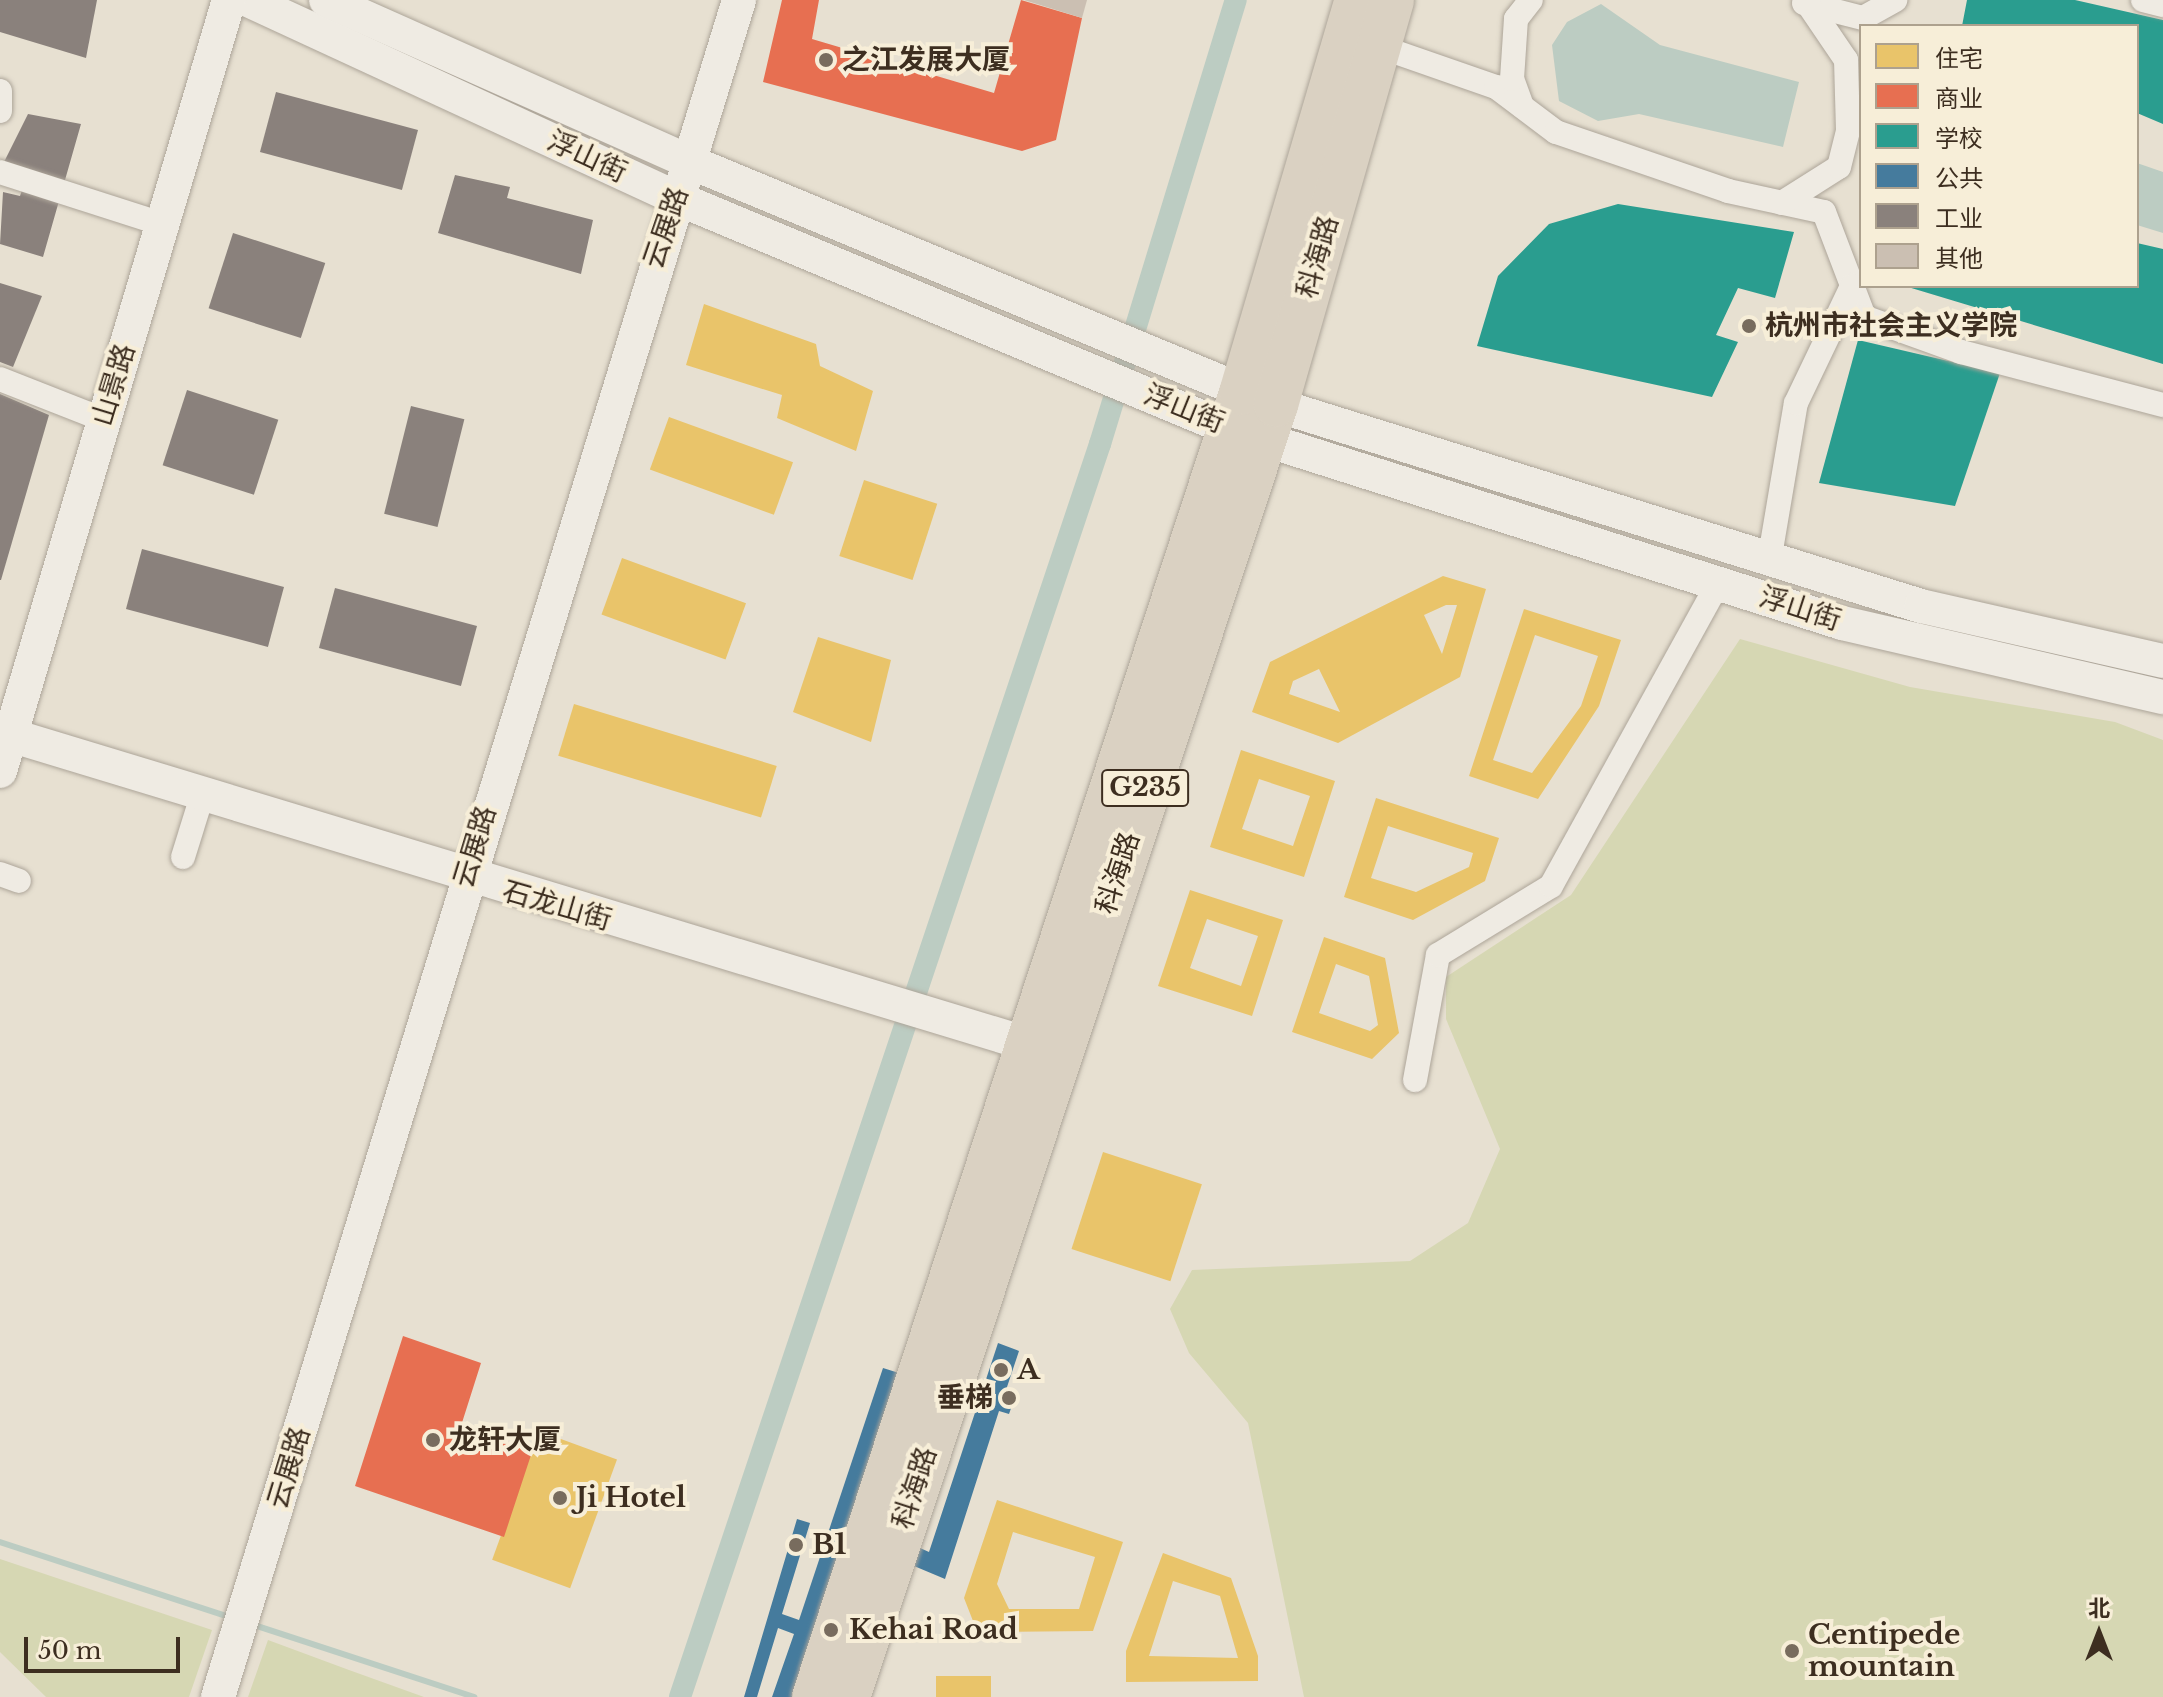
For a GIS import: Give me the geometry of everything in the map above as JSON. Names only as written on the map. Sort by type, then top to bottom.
[{"type":"highway","name":"科海路","points":[[848,1697],[1250,416],[1357,0]]},
{"type":"highway","name":"科海路","points":[[814,1697],[1025,1043],[1250,416],[1392,0]]},
{"type":"main road","name":"山景路","points":[[0,771],[5,734],[104,420],[229,0]]},
{"type":"main road","name":"浮山街","points":[[248,0],[674,197],[1161,400],[1250,416],[1770,556],[1921,606],[2163,661]]},
{"type":"main road","name":"浮山街","points":[[326,0],[690,162],[1171,367],[1250,416],[1719,582],[1937,650],[2163,697]]},
{"type":"main road","name":"云展路","points":[[218,1697],[674,197],[690,162],[739,0]]},
{"type":"main road","name":"石龙山街","points":[[5,734],[465,879],[1025,1043]]},
{"type":"street","points":[[1523,107],[1512,79],[1516,19],[1531,0]]},
{"type":"street","points":[[1801,2],[1863,18],[1895,0]]},
{"type":"street","points":[[2143,0],[2163,5]]},
{"type":"street","points":[[1782,203],[1839,167],[1848,131],[1846,60],[1801,2]]},
{"type":"street","points":[[1378,46],[1496,87],[1556,132],[1782,203],[1824,212],[1864,317],[1961,352],[2163,405]]},
{"type":"street","points":[[0,91],[0,111]]},
{"type":"street","points":[[0,172],[162,224]]},
{"type":"street","points":[[1770,556],[1796,403],[1852,286]]},
{"type":"street","points":[[0,379],[104,420]]},
{"type":"street","points":[[1415,1080],[1438,955],[1551,886],[1719,582]]},
{"type":"street","points":[[183,857],[202,796]]},
{"type":"green space","points":[[1740,639],[1910,687],[2115,722],[2163,740],[2163,1697],[1304,1697],[1248,1423],[1189,1353],[1170,1309],[1192,1270],[1410,1261],[1468,1223],[1500,1149],[1446,1019],[1446,977],[1571,895]]},
{"type":"green space","points":[[0,1559],[212,1630],[189,1697],[46,1697],[0,1652]]},
{"type":"green space","points":[[268,1640],[349,1670],[424,1697],[248,1697]]},
{"type":"shaded area","points":[[1601,4],[1660,45],[1799,82],[1783,147],[1639,114],[1598,121],[1559,101],[1552,45],[1567,22]]},
{"type":"shaded area","points":[[2139,164],[2163,172],[2163,233],[2139,226]]},
{"type":"building: 住宅","points":[[704,304],[816,344],[820,366],[873,391],[856,451],[777,418],[782,395],[686,365]]},
{"type":"building: 住宅","points":[[669,417],[793,462],[774,515],[650,470]]},
{"type":"building: 住宅","points":[[864,480],[937,504],[913,580],[839,556]]},
{"type":"building: 住宅","points":[[622,558],[746,603],[726,660],[601,614]]},
{"type":"building: 住宅","points":[[1443,576],[1486,589],[1460,677],[1338,743],[1252,712],[1270,662]],"holes":[[[1446,605],[1457,605],[1442,654],[1424,615]],[[1319,669],[1340,712],[1289,694],[1293,681]]]},
{"type":"building: 住宅","points":[[1524,609],[1621,640],[1599,706],[1538,799],[1469,776]],"holes":[[[1535,635],[1598,656],[1581,706],[1532,773],[1493,760]]]},
{"type":"building: 住宅","points":[[818,637],[891,660],[871,742],[793,712]]},
{"type":"building: 住宅","points":[[574,704],[777,766],[761,818],[558,756]]},
{"type":"building: 住宅","points":[[1241,750],[1335,781],[1304,877],[1210,847]],"holes":[[[1259,779],[1310,796],[1293,846],[1242,829]]]},
{"type":"building: 住宅","points":[[1376,798],[1499,838],[1485,881],[1413,920],[1344,897]],"holes":[[[1388,826],[1473,853],[1469,867],[1416,892],[1371,878]]]},
{"type":"building: 住宅","points":[[1190,890],[1283,920],[1252,1016],[1158,986]],"holes":[[[1207,919],[1258,936],[1241,986],[1190,968]]]},
{"type":"building: 住宅","points":[[1324,937],[1385,958],[1399,1033],[1372,1059],[1292,1032]],"holes":[[[1336,964],[1369,976],[1378,1025],[1370,1031],[1319,1013]]]},
{"type":"building: 住宅","points":[[1103,1152],[1202,1184],[1170,1281],[1071,1249]]},
{"type":"building: 住宅","name":"Ji Hotel","points":[[539,1431],[617,1459],[570,1588],[492,1560]]},
{"type":"building: 住宅","points":[[997,1500],[1123,1542],[1093,1631],[989,1632],[973,1621],[964,1598]],"holes":[[[1013,1532],[1095,1557],[1079,1609],[1009,1609],[997,1584]]]},
{"type":"building: 住宅","points":[[1163,1553],[1231,1578],[1258,1656],[1258,1681],[1126,1682],[1126,1651]],"holes":[[[1173,1581],[1220,1596],[1238,1658],[1149,1656]]]},
{"type":"building: 住宅","points":[[936,1676],[991,1676],[991,1697],[936,1697]]},
{"type":"building: 商业","name":"之江发展大厦","points":[[782,0],[819,0],[812,39],[994,93],[1021,0],[1082,18],[1056,140],[1022,151],[763,82]]},
{"type":"building: 商业","name":"龙轩大厦","points":[[403,1336],[481,1363],[460,1429],[532,1452],[504,1537],[355,1486]]},
{"type":"building: 学校","points":[[1967,0],[2075,0],[2163,20],[2163,124],[2139,114],[2139,24],[1962,24]]},
{"type":"building: 学校","points":[[1618,204],[1794,232],[1775,298],[1738,288],[1716,335],[1738,342],[1712,397],[1477,346],[1498,276],[1549,224]]},
{"type":"building: 学校","points":[[2139,243],[2163,249],[2163,364],[1911,288],[2139,288]]},
{"type":"building: 学校","points":[[1858,340],[2000,373],[1955,506],[1819,483]]},
{"type":"building: 公共","name":"Kehai Road","points":[[998,1343],[1019,1351],[1006,1390],[1016,1394],[1009,1414],[999,1411],[945,1579],[895,1558],[848,1697],[772,1697],[794,1634],[778,1628],[757,1697],[744,1697],[797,1519],[810,1523],[782,1614],[799,1620],[883,1368],[953,1390],[902,1540],[929,1552]]},
{"type":"building: 工业","points":[[0,0],[97,0],[86,58],[0,32]]},
{"type":"building: 工业","points":[[276,92],[418,130],[402,190],[260,152]]},
{"type":"building: 工业","points":[[28,114],[81,124],[43,257],[0,244],[3,192],[20,196],[26,178],[2,166]]},
{"type":"building: 工业","points":[[455,175],[510,187],[507,198],[593,220],[581,274],[438,233]]},
{"type":"building: 工业","points":[[233,233],[325,263],[301,338],[209,308]]},
{"type":"building: 工业","points":[[0,283],[42,296],[13,367],[0,362]]},
{"type":"building: 工业","points":[[187,390],[278,420],[254,495],[163,465]]},
{"type":"building: 工业","points":[[0,394],[49,415],[1,580],[0,580]]},
{"type":"building: 工业","points":[[411,406],[464,419],[438,527],[384,514]]},
{"type":"building: 工业","points":[[142,549],[284,587],[268,647],[126,609]]},
{"type":"building: 工业","points":[[335,588],[477,626],[461,686],[319,648]]},
{"type":"building: 其他","points":[[1024,0],[1087,0],[1082,18]]},
{"type":"waterway","points":[[680,1697],[1100,444],[1236,0]]},
{"type":"waterway","points":[[0,1542],[232,1618]]},
{"type":"waterway","points":[[251,1624],[474,1697]]},
{"type":"place","name":"之江发展大厦","points":[[826,60]]},
{"type":"place","name":"杭州市社会主义学院","points":[[1749,326]]},
{"type":"place","name":"A","points":[[1001,1370]]},
{"type":"place","name":"垂梯","points":[[1009,1398]]},
{"type":"place","name":"龙轩大厦","points":[[433,1440]]},
{"type":"place","name":"Ji Hotel","points":[[560,1498]]},
{"type":"place","name":"B1","points":[[796,1545]]},
{"type":"place","name":"Kehai Road","points":[[831,1630]]},
{"type":"place","name":"Centipede mountain","points":[[1792,1651]]}]
